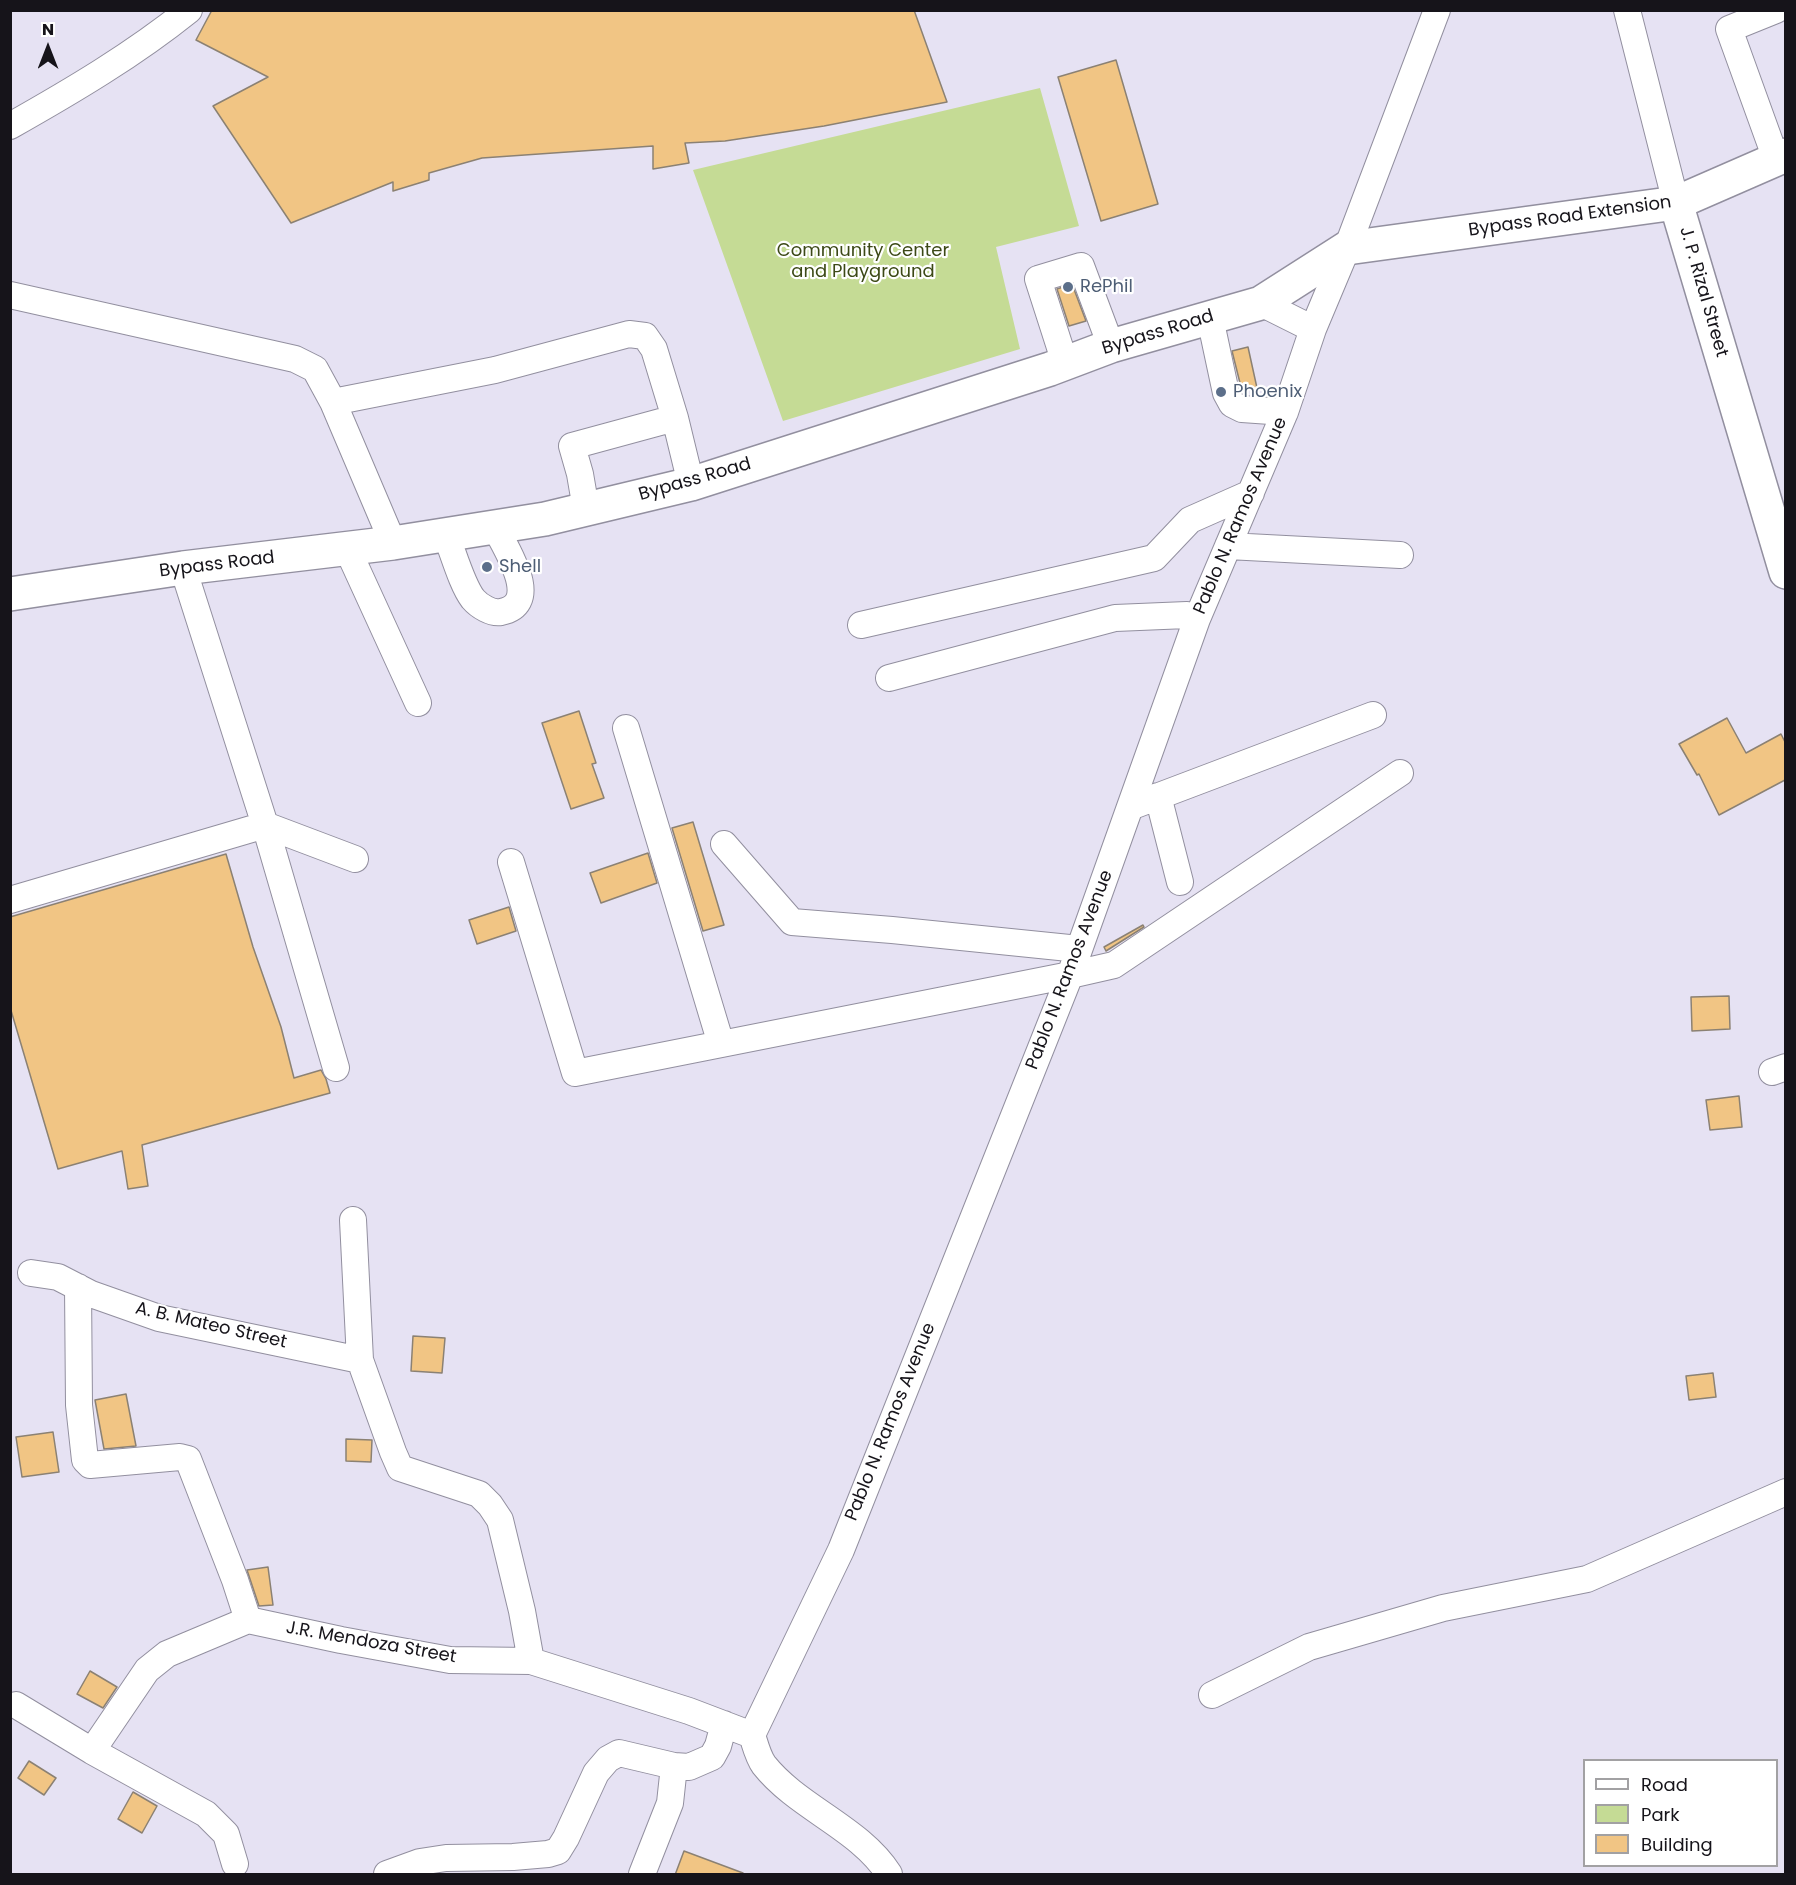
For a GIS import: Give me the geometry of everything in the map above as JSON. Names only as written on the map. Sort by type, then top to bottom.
[{"type":"main road","name":"Bypass Road Extension","points":[[1347,248],[1676,203],[1781,157]]},
{"type":"main road","name":"J. P. Rizal Street","points":[[1676,203],[1785,572]]},
{"type":"main road","name":"Bypass Road","points":[[10,594],[183,568],[446,535],[545,519],[691,484],[1111,346],[1261,303],[1347,248]]},
{"type":"street","points":[[10,126],[153,39],[189,10]]},
{"type":"street","name":"Pablo N. Ramos Avenue","points":[[752,1735],[841,1550],[1070,975],[1197,619],[1285,412],[1313,329],[1347,248],[1437,10]]},
{"type":"street","name":"J. P. Rizal Street","points":[[1627,10],[1676,203]]},
{"type":"street","points":[[1776,10],[1728,29],[1781,157]]},
{"type":"street","points":[[1065,363],[1038,279],[1081,266],[1111,346]]},
{"type":"street","points":[[10,295],[295,359],[315,369],[333,402],[393,543]]},
{"type":"street","points":[[1261,303],[1313,329]]},
{"type":"street","points":[[1210,318],[1226,393],[1232,404],[1242,409],[1285,412]]},
{"type":"street","points":[[333,402],[495,370],[629,334],[645,336],[654,349],[675,418],[691,484]]},
{"type":"street","points":[[586,509],[572,446],[675,418]]},
{"type":"street","points":[[861,625],[1154,558],[1190,520],[1251,493]]},
{"type":"street","points":[[446,535],[473,599],[498,613],[513,609],[521,598],[522,588],[495,527]]},
{"type":"street","points":[[1228,546],[1401,555]]},
{"type":"street","points":[[347,549],[418,703]]},
{"type":"street","points":[[183,568],[265,825],[336,1068]]},
{"type":"street","points":[[889,678],[1116,618],[1187,615],[1197,619]]},
{"type":"street","points":[[1130,807],[1373,715]]},
{"type":"street","points":[[626,728],[722,1044]]},
{"type":"street","points":[[510,862],[575,1073],[1070,975],[1114,964],[1400,773]]},
{"type":"street","points":[[1158,796],[1180,882]]},
{"type":"street","points":[[10,900],[265,825],[355,859]]},
{"type":"street","points":[[724,844],[792,922],[1079,949]]},
{"type":"street","points":[[353,1220],[360,1360],[400,1468],[479,1494],[490,1505],[500,1520],[522,1611],[531,1661]]},
{"type":"street","name":"A. B. Mateo Street","points":[[31,1273],[58,1278],[99,1297],[159,1318],[360,1360]]},
{"type":"street","points":[[78,1287],[79,1405],[85,1460],[90,1464],[180,1456],[188,1459],[248,1620],[167,1654],[147,1670],[92,1751]]},
{"type":"street","points":[[1212,1695],[1309,1647],[1443,1608],[1587,1579],[1785,1492]]},
{"type":"street","name":"J.R. Mendoza Street","points":[[248,1620],[450,1660],[531,1661],[752,1735]]},
{"type":"street","points":[[16,1703],[92,1751],[206,1814],[226,1834],[235,1864]]},
{"type":"street","points":[[387,1875],[420,1863],[446,1858],[513,1857],[558,1851],[596,1773],[608,1759],[619,1753],[674,1766],[688,1767],[712,1757],[718,1746],[723,1724]]},
{"type":"street","points":[[752,1735],[763,1763],[790,1791],[868,1849],[889,1875]]},
{"type":"street","points":[[642,1875],[670,1803],[674,1766]]},
{"type":"green space","name":"Community Center and Playground","points":[[1040,88],[1079,226],[996,247],[1020,349],[783,421],[693,170]]},
{"type":"building","points":[[212,10],[914,10],[947,102],[824,126],[725,141],[685,143],[689,163],[653,169],[653,146],[482,158],[429,173],[429,180],[393,191],[393,182],[291,223],[213,106],[268,77],[196,40]]},
{"type":"building","points":[[1116,60],[1158,204],[1101,221],[1058,77]]},
{"type":"building","points":[[1072,284],[1086,321],[1069,326],[1057,289]]},
{"type":"building","points":[[1248,347],[1257,388],[1242,391],[1232,351]]},
{"type":"building","points":[[579,711],[596,763],[592,764],[604,798],[571,809],[542,723]]},
{"type":"building","points":[[1727,718],[1746,753],[1781,734],[1785,742],[1785,780],[1719,815],[1699,774],[1697,775],[1679,744]]},
{"type":"building","points":[[693,822],[724,925],[703,931],[672,828]]},
{"type":"building","points":[[648,853],[657,883],[601,903],[590,873]]},
{"type":"building","points":[[226,854],[253,947],[281,1027],[294,1078],[321,1070],[330,1093],[142,1145],[148,1186],[128,1189],[122,1151],[58,1169],[10,1007],[10,917]]},
{"type":"building","points":[[509,907],[516,931],[477,944],[469,920]]},
{"type":"building","points":[[1143,925],[1144,927],[1106,951],[1104,947]]},
{"type":"building","points":[[1729,996],[1730,1029],[1692,1031],[1691,997]]},
{"type":"building","points":[[1739,1096],[1742,1127],[1710,1130],[1706,1100]]},
{"type":"building","points":[[413,1336],[445,1338],[442,1373],[411,1371]]},
{"type":"building","points":[[1713,1373],[1716,1397],[1689,1400],[1686,1376]]},
{"type":"building","points":[[126,1394],[136,1446],[104,1449],[95,1400]]},
{"type":"building","points":[[53,1432],[59,1472],[22,1477],[16,1437]]},
{"type":"building","points":[[346,1439],[372,1440],[371,1462],[346,1461]]},
{"type":"building","points":[[268,1567],[273,1605],[259,1606],[247,1570]]},
{"type":"building","points":[[90,1671],[117,1687],[103,1708],[77,1694]]},
{"type":"building","points":[[29,1761],[56,1778],[44,1795],[18,1778]]},
{"type":"building","points":[[133,1792],[157,1806],[142,1833],[118,1819]]},
{"type":"building","points":[[684,1851],[743,1873],[743,1875],[675,1875]]},
{"type":"place","name":"RePhil","points":[[1068,287]]},
{"type":"place","name":"Phoenix","points":[[1221,392]]},
{"type":"place","name":"Shell","points":[[487,567]]}]
